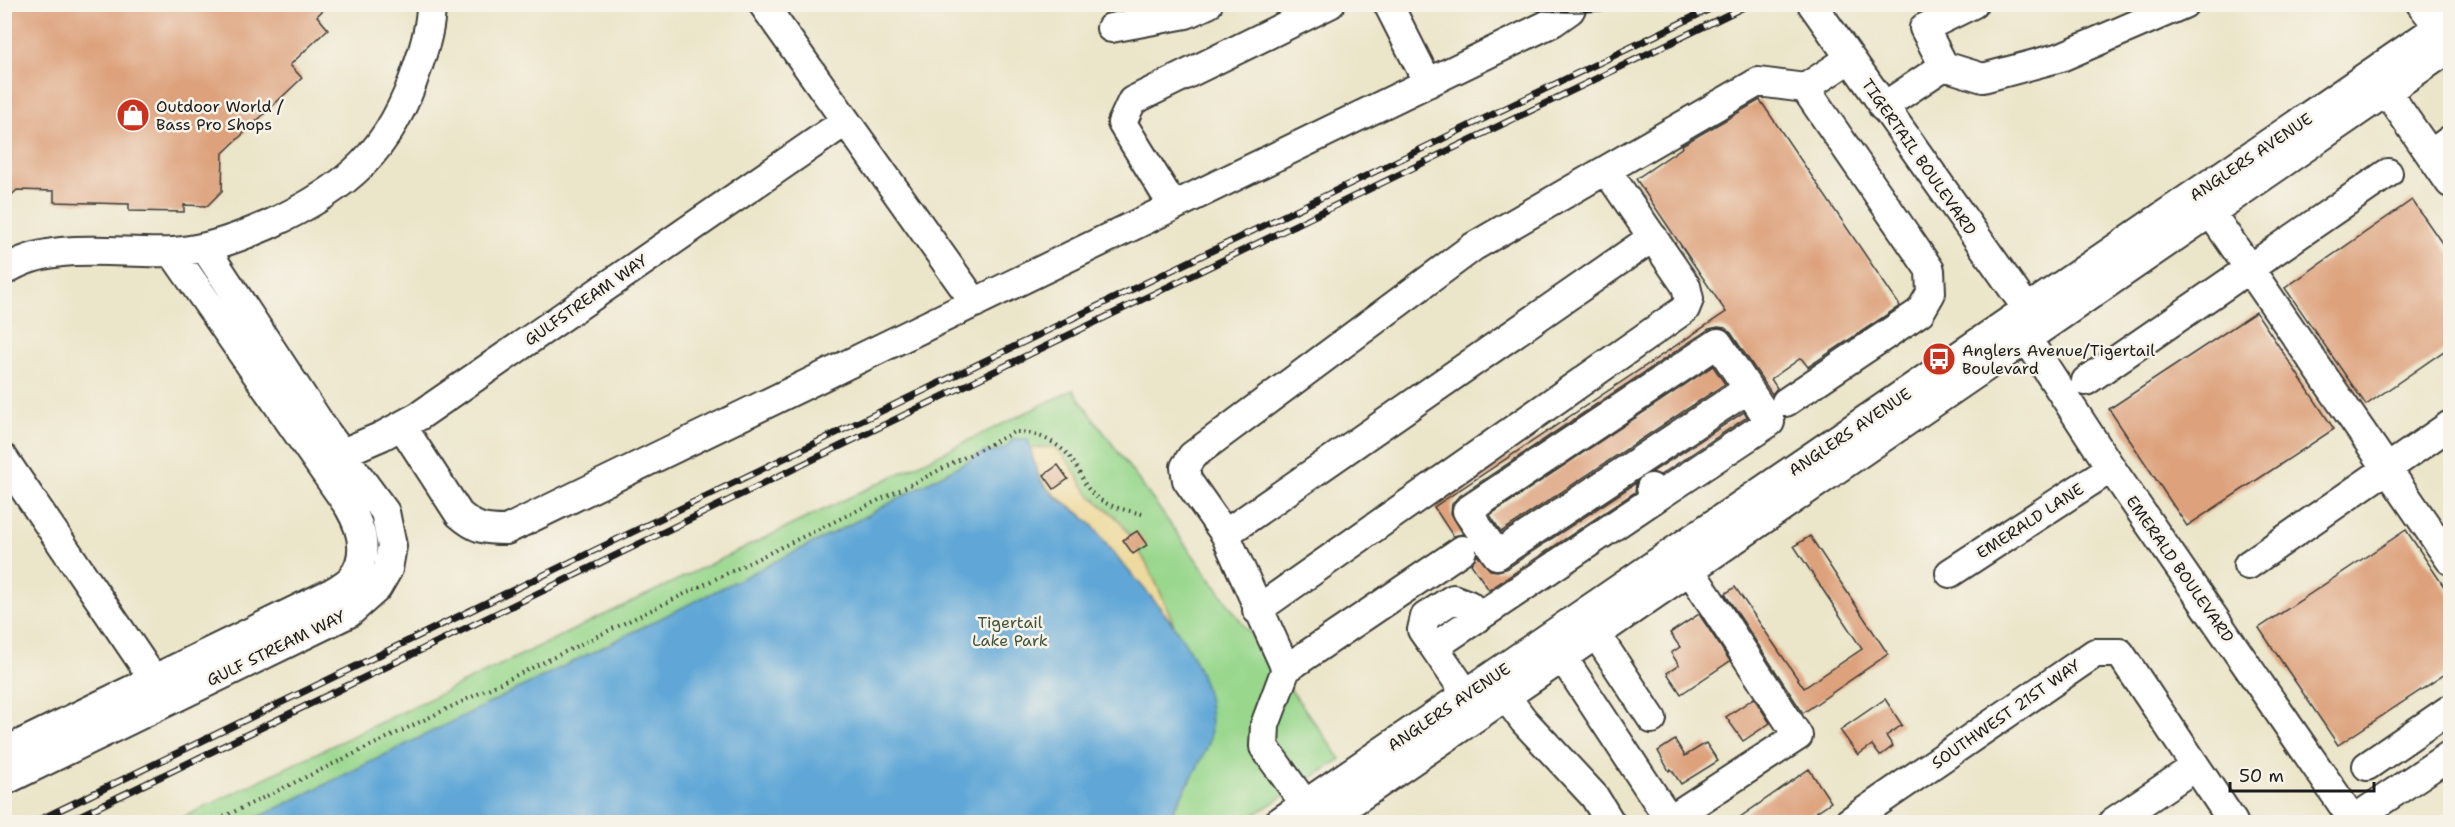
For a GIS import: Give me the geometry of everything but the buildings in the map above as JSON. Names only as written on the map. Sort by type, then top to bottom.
[{"type":"street","points":[[4,271],[27,259],[68,253],[119,250],[172,252],[205,248],[258,229],[301,210],[342,183],[368,160],[389,132],[405,105],[426,43],[431,4]]},
{"type":"street","points":[[763,4],[975,303]]},
{"type":"street","points":[[1111,28],[1186,14],[1208,4]]},
{"type":"street","points":[[1173,206],[1122,123],[1132,101],[1330,4]]},
{"type":"street","points":[[1388,4],[1428,82]]},
{"type":"street","points":[[402,426],[459,514],[471,525],[479,528],[506,530],[1553,22],[1570,10],[1573,4]]},
{"type":"street","name":"TIGERTAIL BOULEVARD","points":[[1812,4],[2028,309]]},
{"type":"street","points":[[1973,4],[1924,28],[1944,66],[1983,78],[2061,57],[2184,4]]},
{"type":"street","points":[[2421,4],[2447,32]]},
{"type":"street","name":"ANGLERS AVENUE","points":[[1279,822],[1315,816],[1506,697],[2424,66],[2439,49],[2440,38],[2447,32]]},
{"type":"street","name":"ANGLERS AVENUE","points":[[1315,816],[1467,695],[2028,309],[2447,32]]},
{"type":"street","points":[[1286,669],[1257,610],[1225,534],[1188,480],[1185,467],[1192,456],[1473,247],[1758,82],[1805,88],[1849,59]]},
{"type":"street","points":[[1883,107],[1944,66]]},
{"type":"street","points":[[1786,402],[1920,312],[1931,293],[1929,270],[1805,88]]},
{"type":"street","points":[[2387,92],[2441,147],[2451,183]]},
{"type":"street","name":"GULFSTREAM WAY","points":[[329,458],[402,426],[846,121]]},
{"type":"street","points":[[1257,610],[1685,309],[1689,299],[1686,286],[1607,171]]},
{"type":"street","points":[[2086,381],[2388,173]]},
{"type":"street","points":[[2211,213],[2451,560]]},
{"type":"street","points":[[1225,534],[1653,237]]},
{"type":"street","name":"GULF STREAM WAY","points":[[205,248],[329,458]]},
{"type":"street","name":"GULF STREAM WAY","points":[[4,752],[349,613],[377,588],[388,569],[392,546],[386,512],[364,480],[329,458],[172,252]]},
{"type":"street","points":[[2027,339],[2028,309]]},
{"type":"street","name":"EMERALD BOULEVARD","points":[[2027,339],[2111,468],[2352,821]]},
{"type":"street","points":[[1467,695],[1434,647],[1654,493],[1770,422],[1748,388],[1718,343],[1467,511],[1497,555],[1748,388]]},
{"type":"street","points":[[2248,565],[2451,425]]},
{"type":"street","points":[[4,459],[160,689]]},
{"type":"street","name":"EMERALD LANE","points":[[1950,573],[2111,468]]},
{"type":"street","points":[[1315,816],[1264,747],[1265,725],[1286,669],[1462,550]]},
{"type":"street","points":[[1563,658],[1670,821],[1798,736],[1690,570]]},
{"type":"street","points":[[1596,634],[1652,719]]},
{"type":"street","name":"SOUTHWEST 21ST WAY","points":[[1849,822],[2095,653],[2120,653],[2233,822]]},
{"type":"street","name":"GULF STREAM WAY","points":[[4,782],[160,689]]},
{"type":"street","points":[[1506,697],[1524,721],[1594,796],[1610,822]]},
{"type":"street","points":[[2367,766],[2451,709]]},
{"type":"street","points":[[2352,821],[2451,755]]},
{"type":"street","points":[[2113,822],[2195,767]]},
{"type":"path","points":[[213,822],[1014,432],[1030,434],[1055,444],[1071,457],[1086,486],[1099,499],[1117,508],[1146,514]]},
{"type":"green space","name":"Tigertail Lake Park","points":[[1073,390],[1341,759],[1243,822],[173,822]]},
{"type":"sand","points":[[1054,447],[1065,457],[1091,495],[1121,523],[1151,572],[1174,625],[1091,524],[1045,485],[1034,464],[1030,448]]},
{"type":"water","name":"Tigertail Lake Park","points":[[1012,439],[1028,439],[1036,468],[1046,488],[1091,524],[1165,614],[1195,660],[1205,685],[1210,711],[1210,738],[1198,766],[1166,822],[249,822],[849,525],[986,451],[990,453],[1007,447]]},
{"type":"railway","points":[[1513,4],[1573,9],[1633,4]]},
{"type":"railway","points":[[35,822],[1720,4]]},
{"type":"railway","points":[[67,822],[1750,4]]},
{"type":"place","name":"Outdoor World / Bass Pro Shops","points":[[133,115]]},
{"type":"place","name":"Anglers Avenue/Tigertail Boulevard","points":[[1939,359]]}]
